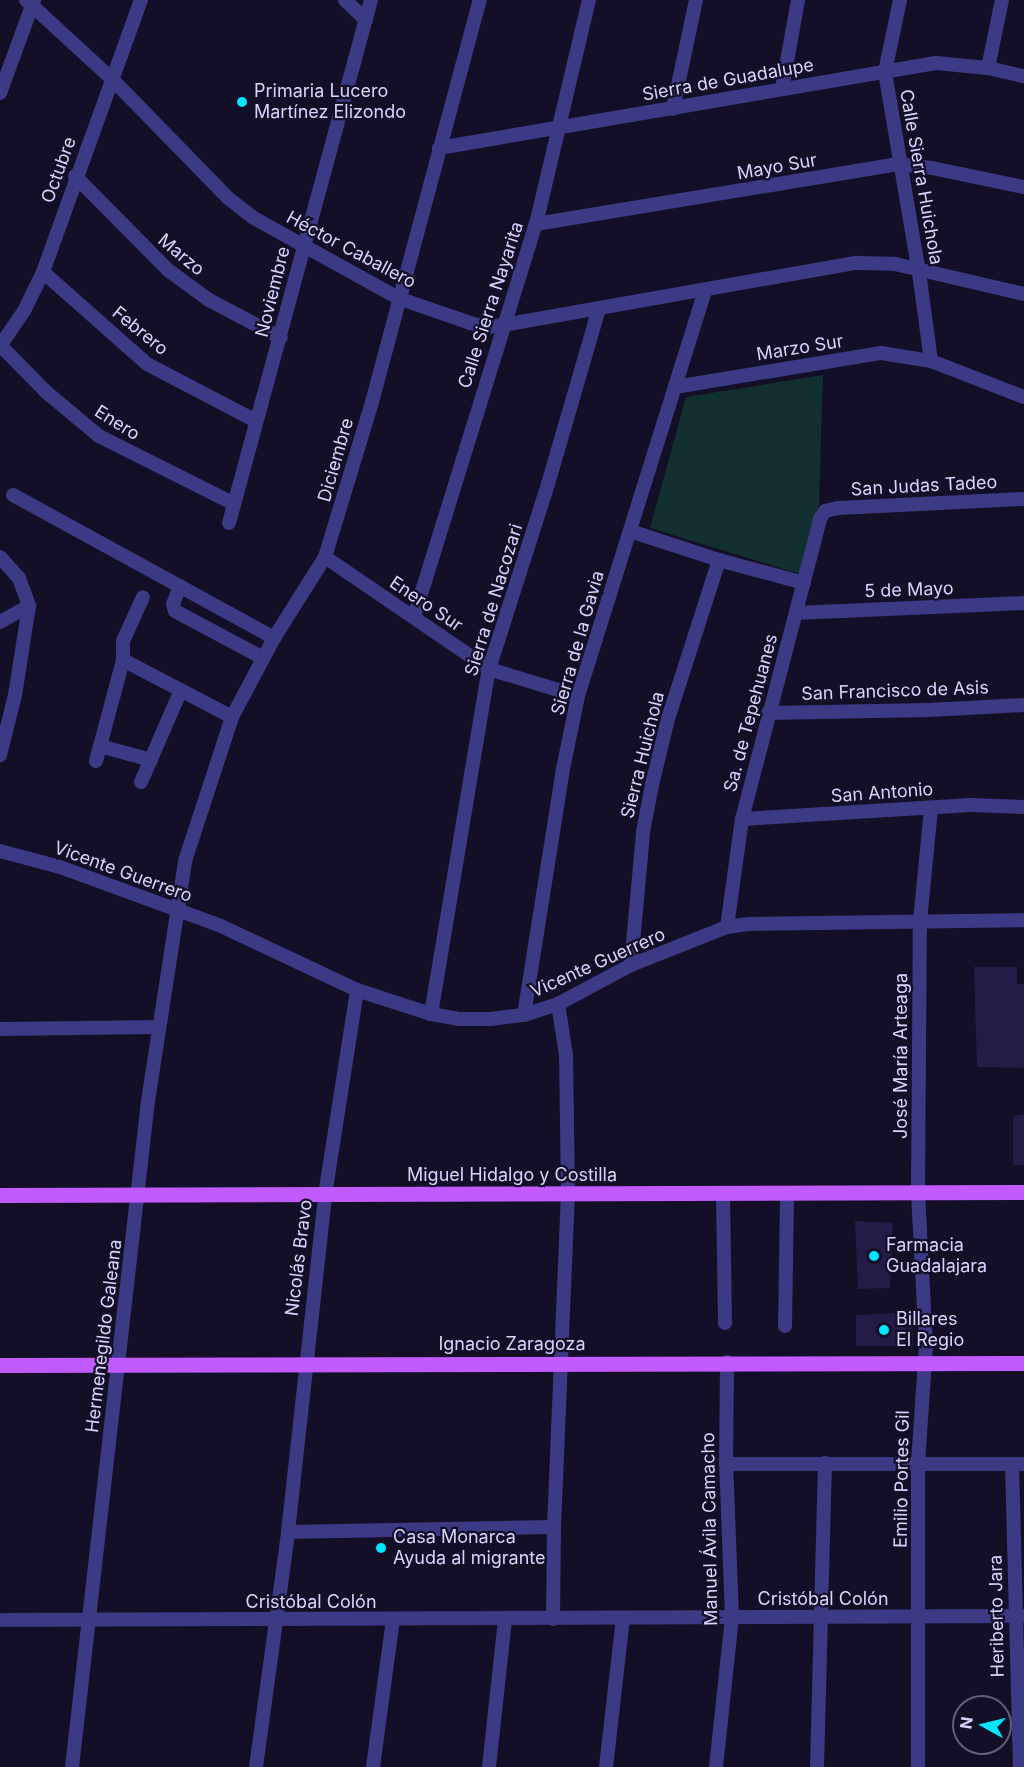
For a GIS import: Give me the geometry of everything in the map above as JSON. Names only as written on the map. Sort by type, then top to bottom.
[{"type":"main road","name":"Miguel Hidalgo y Costilla","points":[[0,1195],[1024,1192]]},
{"type":"main road","name":"Ignacio Zaragoza","points":[[0,1365],[1024,1363]]},
{"type":"street","name":"Octubre","points":[[0,345],[24,311],[43,272],[75,176],[141,0]]},
{"type":"street","points":[[345,0],[366,20]]},
{"type":"street","name":"Noviembre","points":[[229,523],[371,0]]},
{"type":"street","name":"Diciembre","points":[[176,910],[185,861],[232,717],[274,638],[325,557],[348,485],[480,0]]},
{"type":"street","name":"Calle Sierra Nayarita","points":[[414,617],[536,224],[561,127],[589,0]]},
{"type":"street","points":[[673,109],[696,0]]},
{"type":"street","points":[[782,89],[798,0]]},
{"type":"street","name":"Calle Sierra Huichola","points":[[900,0],[885,72],[919,272],[931,361]]},
{"type":"street","points":[[988,68],[1002,0]]},
{"type":"street","name":"Héctor Caballero","points":[[31,2],[112,79],[228,198],[252,217],[398,298],[470,323],[487,327],[503,326],[856,263],[895,264],[919,272],[1024,294]]},
{"type":"street","points":[[0,93],[31,2]]},
{"type":"street","name":"Sierra de Guadalupe","points":[[439,148],[936,63],[988,68],[1024,76]]},
{"type":"street","name":"Mayo Sur","points":[[536,224],[900,164],[932,168],[1024,188]]},
{"type":"street","name":"Marzo","points":[[75,176],[168,270],[209,300],[281,338]]},
{"type":"street","name":"Febrero","points":[[43,272],[147,364],[256,421]]},
{"type":"street","name":"Sierra de la Gavia","points":[[525,1015],[563,769],[578,696],[705,291]]},
{"type":"street","name":"Sierra de Nacozari","points":[[431,1014],[489,669],[548,484],[599,309]]},
{"type":"street","name":"Enero","points":[[0,345],[53,398],[99,436],[234,504]]},
{"type":"street","name":"Marzo Sur","points":[[675,387],[881,353],[931,361],[1024,397]]},
{"type":"street","points":[[13,495],[274,638]]},
{"type":"street","name":"San Judas Tadeo","points":[[825,511],[1024,499]]},
{"type":"street","name":"Sa. de Tepehuanes","points":[[727,927],[742,819],[820,519],[825,511]]},
{"type":"street","points":[[630,531],[719,560],[804,583]]},
{"type":"street","points":[[0,557],[19,578],[29,606],[15,695],[0,755]]},
{"type":"street","name":"Enero Sur","points":[[325,557],[489,669],[578,696]]},
{"type":"street","name":"Sierra Huichola","points":[[631,965],[644,832],[652,784],[668,719],[719,560]]},
{"type":"street","points":[[180,586],[173,604],[175,611],[263,658]]},
{"type":"street","points":[[96,760],[123,660],[123,641],[143,597]]},
{"type":"street","name":"5 de Mayo","points":[[796,613],[1024,603]]},
{"type":"street","points":[[0,622],[29,606]]},
{"type":"street","points":[[123,660],[232,717]]},
{"type":"street","points":[[141,782],[181,690]]},
{"type":"street","name":"San Francisco de Asis","points":[[768,713],[929,710],[1024,705]]},
{"type":"street","points":[[100,746],[151,760]]},
{"type":"street","name":"San Antonio","points":[[742,819],[931,808],[1024,807]]},
{"type":"street","name":"José María Arteaga","points":[[918,1192],[920,921],[931,808]]},
{"type":"street","name":"Vicente Guerrero","points":[[0,851],[60,867],[221,926],[357,990],[431,1014],[458,1019],[490,1019],[525,1015],[558,1004],[631,965],[727,927],[749,924],[1024,920]]},
{"type":"street","name":"Hermenegildo Galeana","points":[[72,1767],[148,1101],[176,910]]},
{"type":"street","name":"Nicolás Bravo","points":[[256,1767],[288,1532],[304,1364],[325,1195],[357,990]]},
{"type":"street","points":[[553,1619],[554,1527],[567,1195],[566,1055],[558,1004]]},
{"type":"street","points":[[0,1029],[159,1027]]},
{"type":"street","name":"Emilio Portes Gil","points":[[918,1192],[926,1346],[918,1463],[918,1767]]},
{"type":"street","points":[[723,1194],[725,1323]]},
{"type":"street","points":[[785,1326],[787,1194]]},
{"type":"street","name":"Manuel Ávila Camacho","points":[[716,1767],[732,1617],[726,1464],[727,1362]]},
{"type":"street","points":[[817,1767],[825,1463]]},
{"type":"street","points":[[726,1464],[1018,1464]]},
{"type":"street","name":"Heriberto Jara","points":[[1018,1464],[1020,1767]]},
{"type":"street","points":[[288,1532],[554,1527]]},
{"type":"street","name":"Cristóbal Colón","points":[[0,1620],[505,1620],[1020,1616]]},
{"type":"street","points":[[606,1767],[622,1618]]},
{"type":"street","points":[[373,1767],[393,1619]]},
{"type":"street","points":[[489,1767],[505,1620]]},
{"type":"green space","points":[[823,375],[819,504],[800,574],[650,528],[686,397]]},
{"type":"building","points":[[974,967],[1017,967],[1017,984],[1024,984],[1024,1068],[977,1067]]},
{"type":"building","points":[[1024,1114],[1024,1165],[1013,1165],[1013,1116]]},
{"type":"building","name":"Farmacia Guadalajara","points":[[855,1221],[893,1223],[890,1288],[858,1289]]},
{"type":"building","name":"Billares El Regio","points":[[912,1312],[913,1346],[856,1346],[856,1315]]},
{"type":"place","name":"Primaria Lucero Martínez Elizondo","points":[[242,102]]},
{"type":"place","name":"Farmacia Guadalajara","points":[[874,1256]]},
{"type":"place","name":"Billares El Regio","points":[[884,1330]]},
{"type":"place","name":"Casa Monarca Ayuda al migrante","points":[[381,1548]]}]
